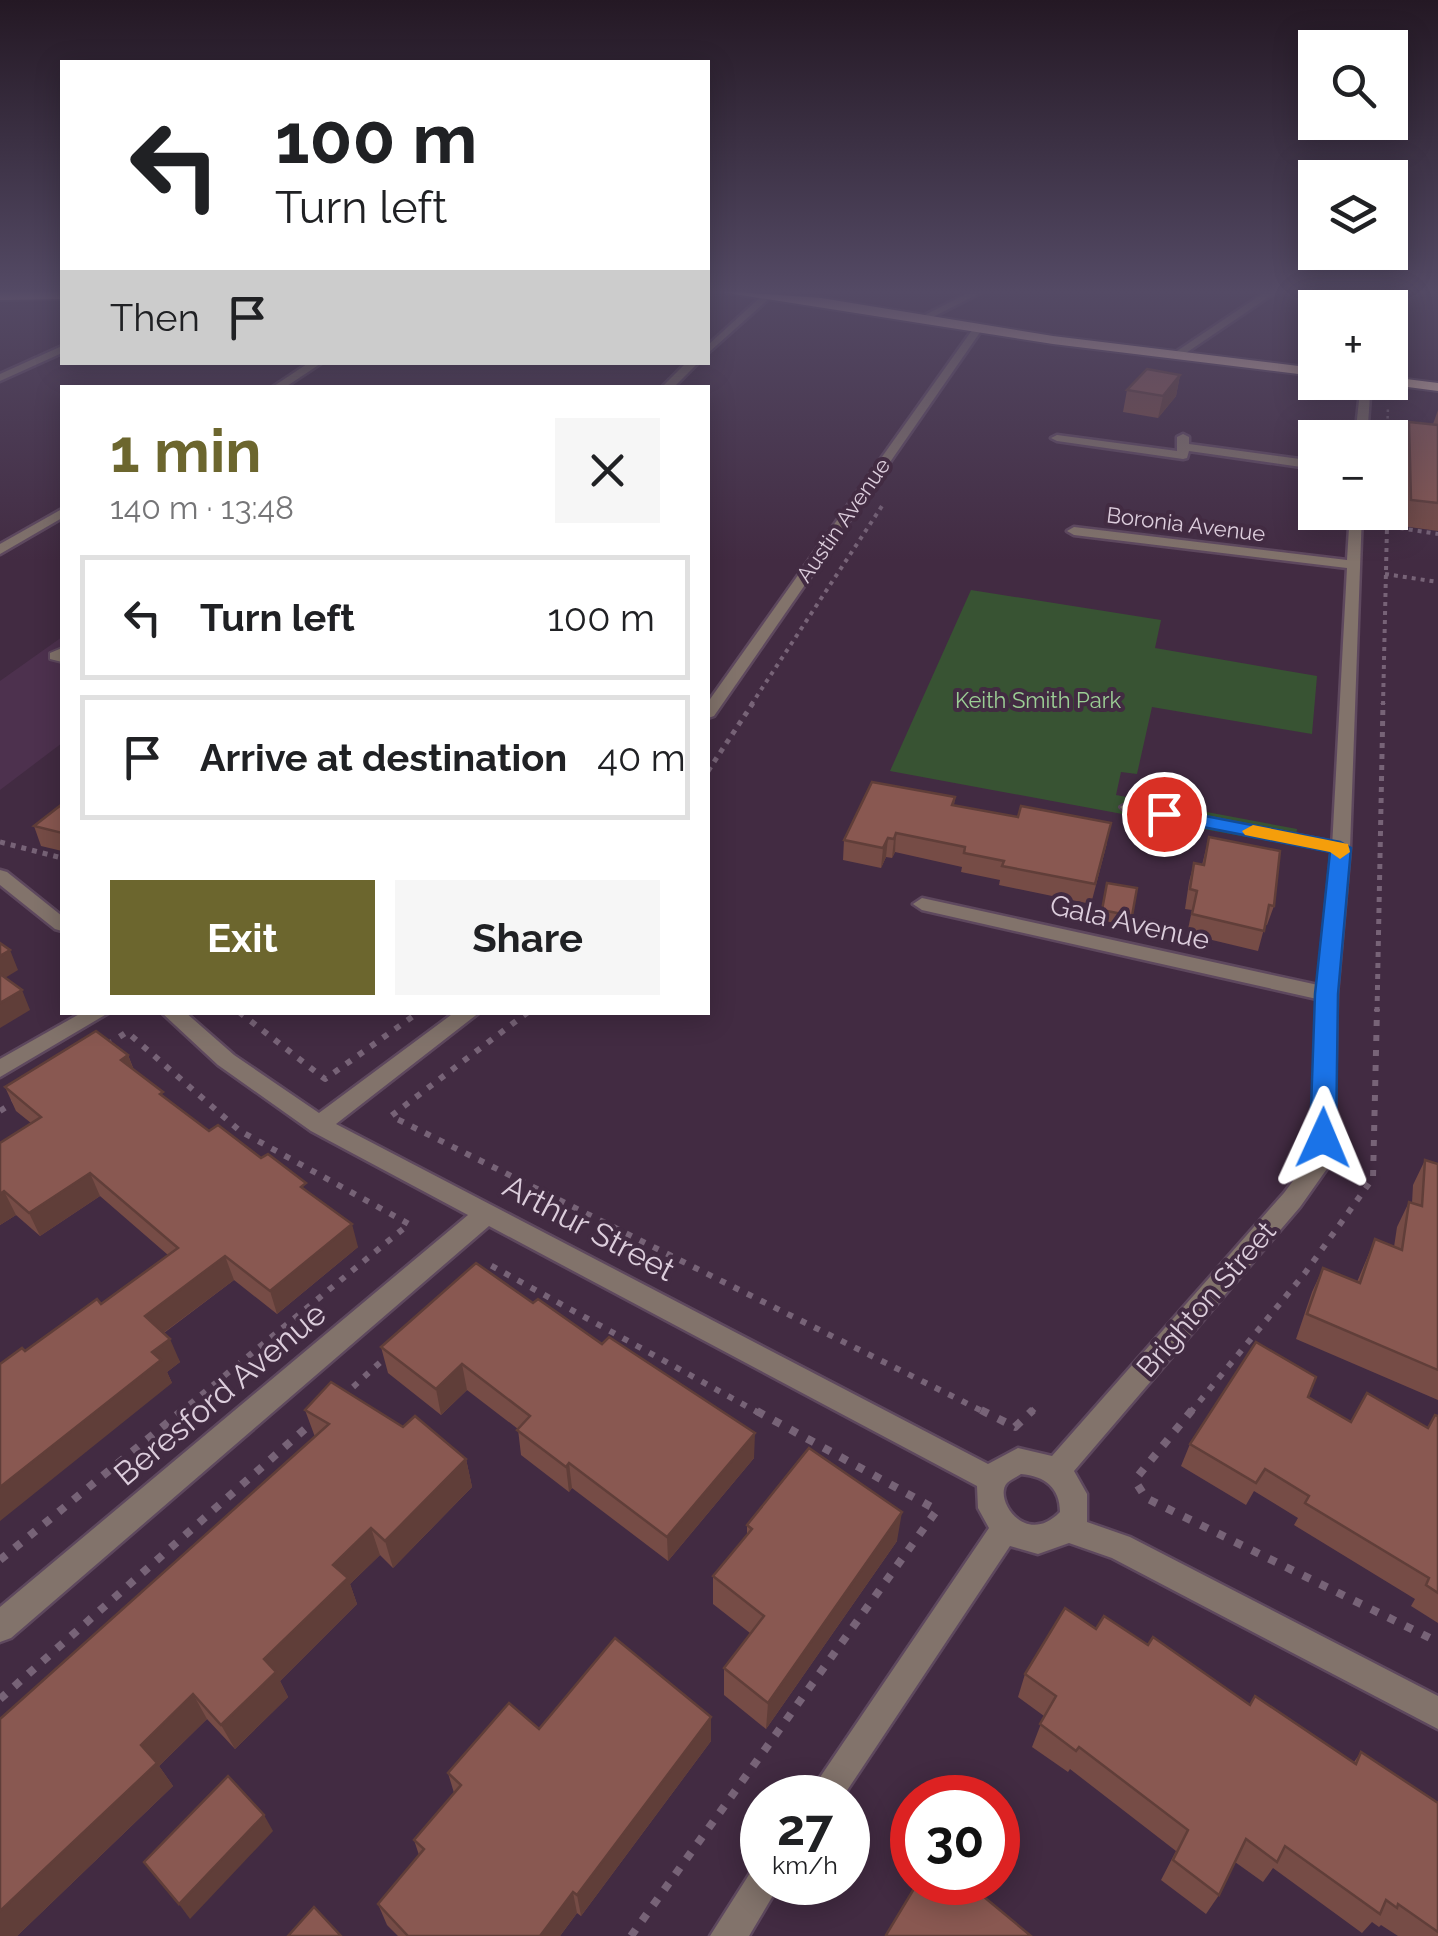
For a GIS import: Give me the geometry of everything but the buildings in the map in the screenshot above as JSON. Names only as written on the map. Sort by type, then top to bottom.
[{"type":"highway","points":[[1408,383],[1438,387]]},
{"type":"street","name":"Austin Avenue","points":[[710,710],[941,380]]},
{"type":"street","points":[[1057,438],[1183,455],[1183,442],[1298,462]]},
{"type":"street","points":[[0,550],[60,515]]},
{"type":"street","name":"Brighton Street","points":[[1056,1472],[1292,1200],[1319,1163],[1327,994],[1340,848],[1355,530]]},
{"type":"street","name":"Boronia Avenue","points":[[1074,531],[1353,565]]},
{"type":"street","points":[[0,876],[60,923]]},
{"type":"street","name":"Gala Avenue","points":[[922,904],[1327,994]]},
{"type":"street","points":[[0,1069],[95,1015]]},
{"type":"street","name":"Arthur Street","points":[[175,1015],[226,1060],[319,1126],[992,1480]]},
{"type":"street","points":[[319,1126],[466,1015]]},
{"type":"street","name":"Beresford Avenue","points":[[0,1627],[486,1214]]},
{"type":"street","points":[[1018,1461],[1044,1464],[1074,1493],[1076,1506],[1068,1529],[1046,1540],[1030,1540],[1006,1528],[990,1505],[992,1480],[1007,1465],[1018,1461]]},
{"type":"street","points":[[838,1775],[1006,1528]]},
{"type":"street","points":[[1068,1529],[1120,1547],[1438,1713]]},
{"type":"street","points":[[728,1936],[749,1905]]},
{"type":"lane","points":[[1128,807],[1340,848]]},
{"type":"path","points":[[1388,404],[1388,420]]},
{"type":"path","points":[[710,768],[883,504]]},
{"type":"path","points":[[1408,529],[1438,534]]},
{"type":"path","points":[[1386,574],[1438,582]]},
{"type":"path","points":[[0,842],[60,857]]},
{"type":"path","points":[[243,1015],[325,1078],[414,1015]]},
{"type":"path","points":[[524,1015],[392,1116],[1015,1426],[1037,1406]]},
{"type":"path","points":[[0,1560],[410,1224],[240,1130],[127,1032],[96,1052]]},
{"type":"path","points":[[0,1111],[32,1091]]},
{"type":"path","points":[[475,1278],[490,1265],[937,1510],[631,1936]]},
{"type":"path","points":[[0,1699],[401,1344]]},
{"type":"shaded area","points":[[60,638],[60,745],[0,790],[0,681]]},
{"type":"green space","name":"Keith Smith Park","points":[[971,590],[1161,620],[1155,648],[1317,676],[1312,734],[1152,707],[1137,774],[1121,772],[1116,795],[1297,829],[1295,846],[890,771]]},
{"type":"slow traffic","points":[[1253,831],[1340,848],[1340,852]]},
{"type":"route","points":[[1164,814],[1340,848],[1327,994],[1323,1138]]}]
